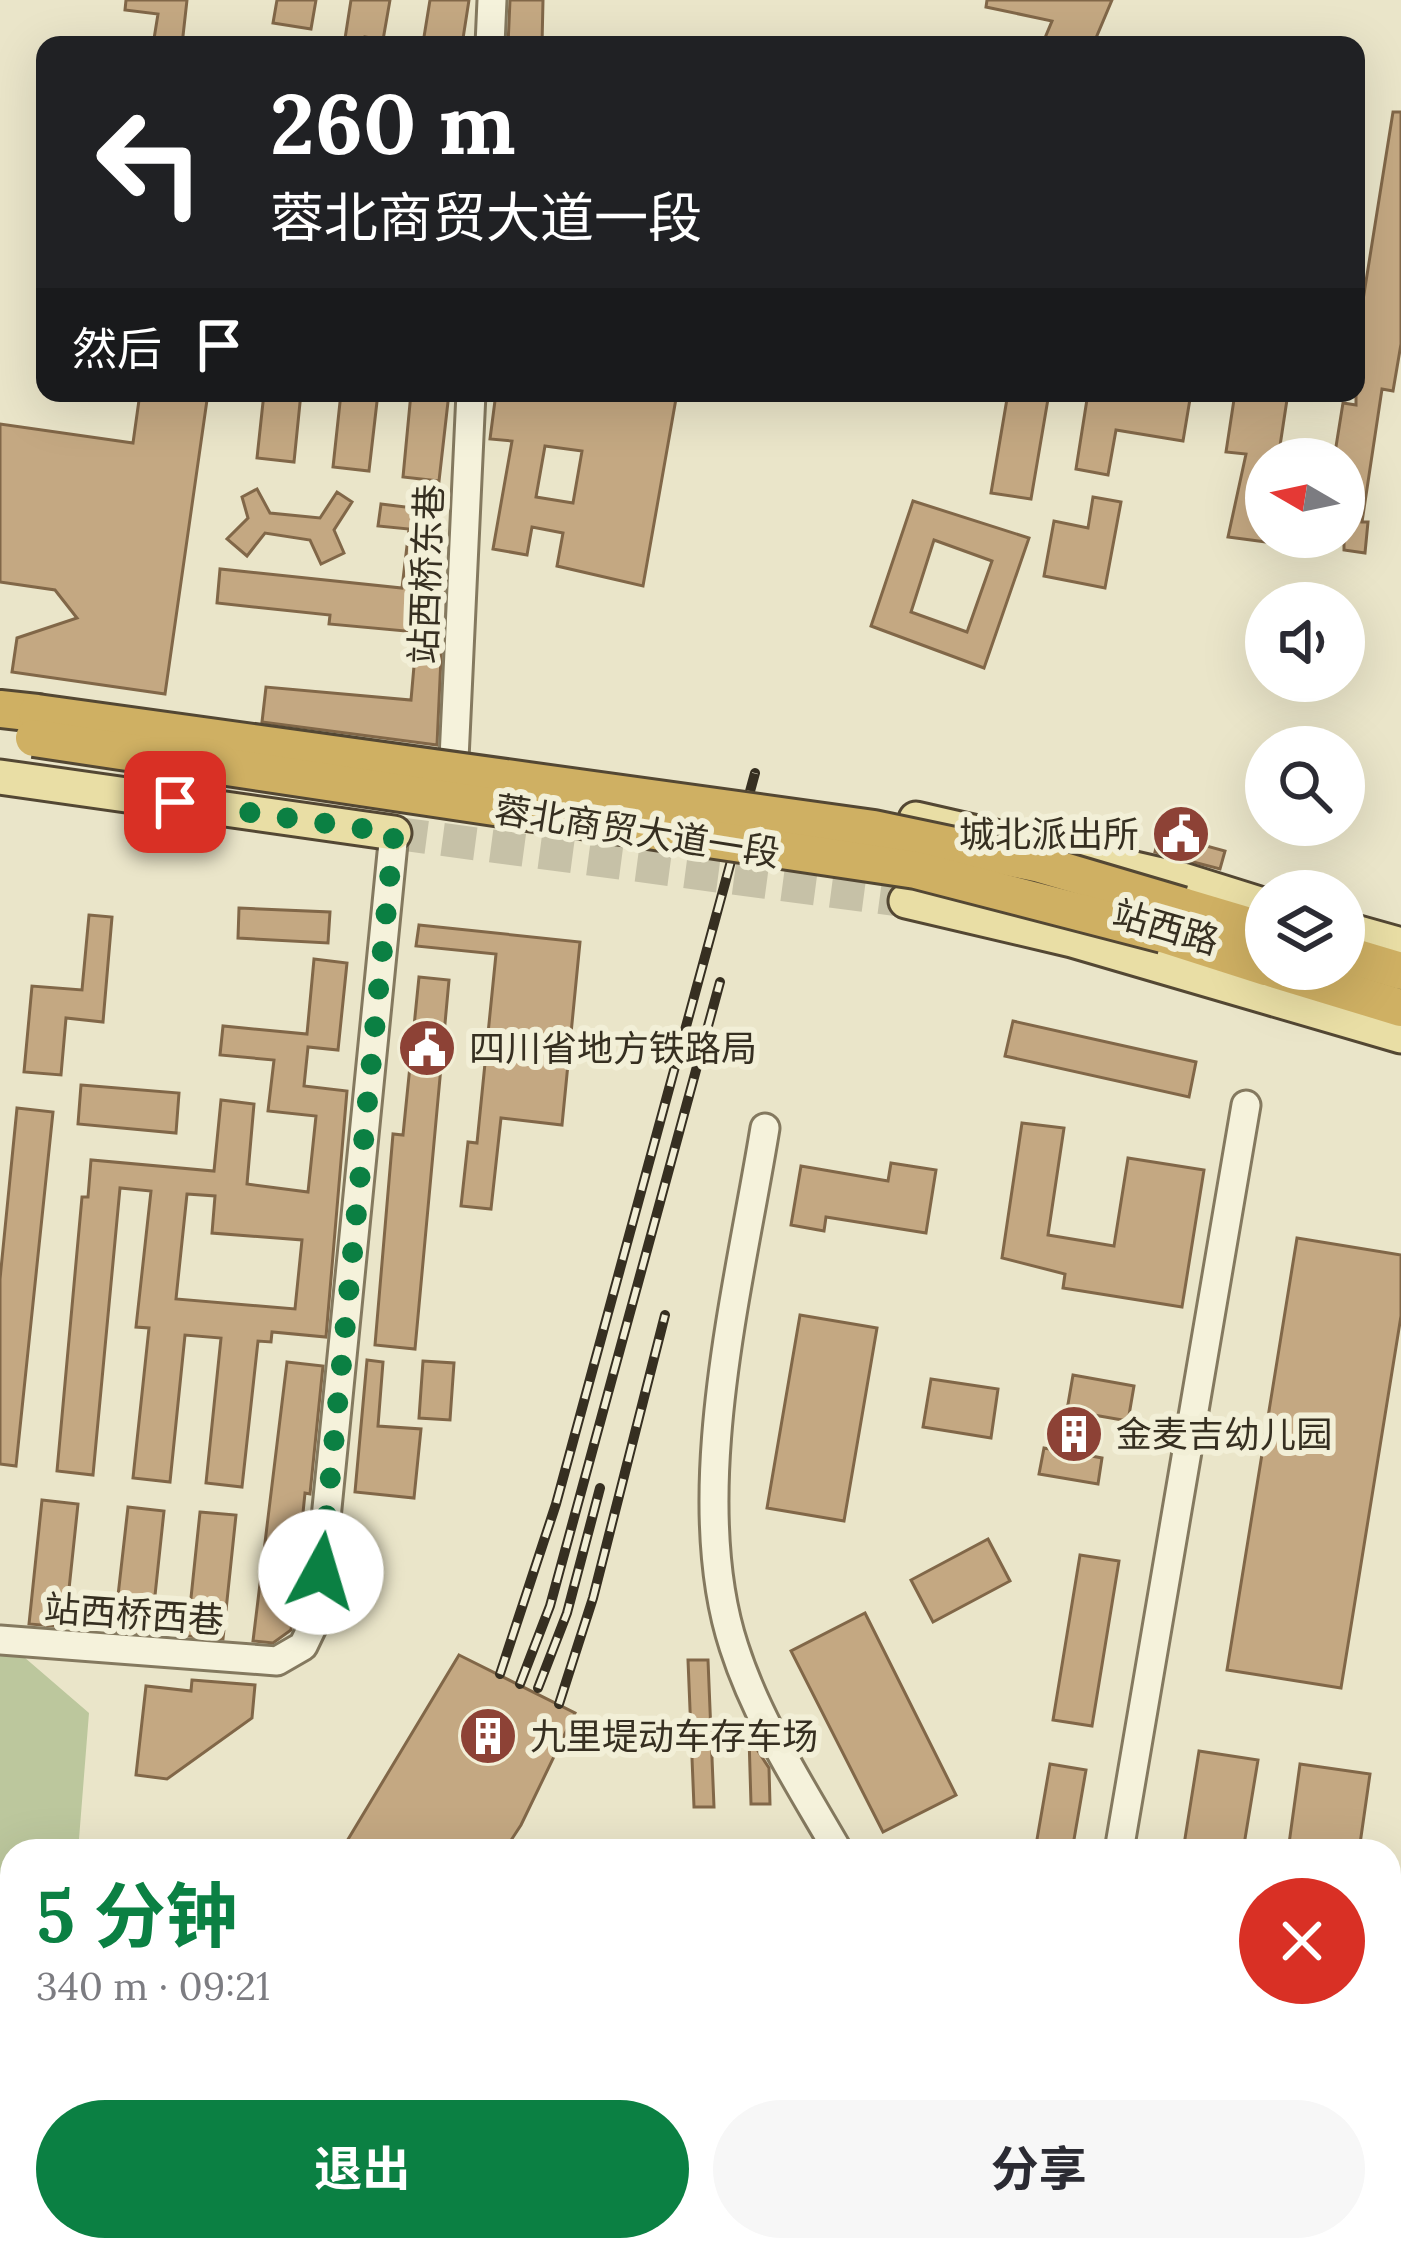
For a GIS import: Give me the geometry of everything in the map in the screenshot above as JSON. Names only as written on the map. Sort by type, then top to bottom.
[{"type":"highway","name":"蓉北商贸大道一段","points":[[0,709],[874,829],[1040,864],[1245,925]]},
{"type":"highway","name":"蓉北商贸大道一段","points":[[0,734],[916,870],[1163,934],[1245,960]]},
{"type":"highway","points":[[1365,962],[1401,956]]},
{"type":"highway","points":[[1365,968],[1401,971]]},
{"type":"highway","points":[[1365,984],[1401,1012]]},
{"type":"main road","name":"蓉北商贸大道一段","points":[[0,691],[176,724],[454,759]]},
{"type":"main road","points":[[0,777],[394,833]]},
{"type":"main road","name":"站西路","points":[[916,819],[1245,899]]},
{"type":"main road","name":"站西路","points":[[906,901],[1072,940],[1401,1036]]},
{"type":"main road","points":[[1365,934],[1401,945]]},
{"type":"street","points":[[490,36],[492,0]]},
{"type":"street","name":"站西桥东巷","points":[[454,759],[471,402]]},
{"type":"street","name":"站西桥西巷","points":[[0,1640],[277,1660],[303,1646],[316,1618],[394,833]]},
{"type":"street","points":[[1121,1839],[1246,1105]]},
{"type":"street","points":[[765,1128],[720,1406],[715,1546],[732,1641],[751,1695],[831,1839]]},
{"type":"green space","points":[[0,1655],[24,1657],[89,1713],[79,1839],[0,1839]]},
{"type":"building","points":[[126,0],[187,0],[183,36],[154,36],[158,14],[125,10]]},
{"type":"building","points":[[277,0],[316,0],[311,29],[273,23]]},
{"type":"building","points":[[351,0],[390,0],[384,36],[345,36]]},
{"type":"building","points":[[430,0],[469,0],[463,36],[424,36]]},
{"type":"building","points":[[510,0],[543,0],[542,36],[508,36]]},
{"type":"building","points":[[987,0],[1112,0],[1097,36],[1046,36],[1052,21],[986,7]]},
{"type":"building","points":[[1393,112],[1401,112],[1401,344],[1393,391],[1382,389],[1365,502],[1365,438],[1337,438],[1343,403],[1365,402],[1365,288]]},
{"type":"building","points":[[139,402],[207,402],[165,694],[12,672],[17,638],[77,618],[55,590],[0,582],[0,424],[133,443]]},
{"type":"building","points":[[263,402],[300,402],[294,462],[257,458]]},
{"type":"building","points":[[340,402],[377,402],[369,471],[333,467]]},
{"type":"building","points":[[410,402],[448,402],[439,481],[403,477]]},
{"type":"building","points":[[495,402],[675,402],[643,586],[557,566],[563,533],[532,527],[527,555],[493,549],[512,441],[490,439]],"holes":[[[545,446],[582,451],[573,503],[536,497]]]},
{"type":"building","points":[[1006,402],[1047,402],[1031,499],[991,493]]},
{"type":"building","points":[[1087,402],[1190,402],[1183,441],[1116,430],[1108,475],[1076,469]]},
{"type":"building","points":[[1234,402],[1287,402],[1281,438],[1245,438],[1245,454],[1226,452]]},
{"type":"building","points":[[1245,459],[1245,539],[1228,537]]},
{"type":"building","points":[[257,489],[270,513],[320,518],[337,492],[352,502],[334,530],[344,553],[321,564],[310,540],[265,533],[247,556],[227,539],[248,518],[242,497]]},
{"type":"building","points":[[1093,497],[1121,502],[1105,588],[1044,576],[1054,521],[1088,528]]},
{"type":"building","points":[[913,501],[1029,538],[984,668],[871,626]],"holes":[[[934,540],[992,561],[967,632],[911,612]]]},
{"type":"building","points":[[381,504],[438,511],[428,591],[444,592],[437,745],[262,722],[266,687],[411,700],[417,632],[329,624],[330,615],[217,603],[220,569],[402,588],[409,529],[378,526]]},
{"type":"building","name":"城北派出所","points":[[1165,812],[1205,823],[1199,844],[1225,851],[1220,869],[1155,852]]},
{"type":"building","points":[[239,908],[330,912],[328,943],[238,938]]},
{"type":"building","points":[[89,915],[112,917],[103,1022],[66,1018],[61,1075],[24,1072],[32,986],[82,990]]},
{"type":"building","points":[[419,925],[580,942],[562,1125],[501,1118],[491,1209],[461,1206],[468,1142],[477,1143],[496,954],[416,946]]},
{"type":"building","points":[[314,959],[347,963],[338,1050],[308,1047],[304,1086],[347,1091],[326,1337],[272,1332],[271,1342],[258,1341],[242,1487],[206,1483],[221,1338],[185,1335],[170,1482],[133,1478],[149,1328],[136,1327],[151,1191],[120,1188],[93,1475],[57,1471],[82,1197],[88,1197],[91,1160],[214,1171],[221,1100],[254,1104],[247,1184],[308,1192],[316,1116],[268,1111],[274,1060],[220,1055],[223,1026],[307,1034]],"holes":[[[187,1194],[215,1196],[212,1233],[302,1240],[295,1309],[176,1299]]]},
{"type":"building","points":[[419,977],[449,980],[415,1349],[375,1345],[393,1134],[403,1135]]},
{"type":"building","points":[[1013,1021],[1196,1062],[1189,1097],[1005,1056]]},
{"type":"building","points":[[81,1085],[179,1093],[176,1133],[78,1124]]},
{"type":"building","points":[[17,1108],[53,1112],[16,1466],[0,1464],[0,1279]]},
{"type":"building","points":[[1022,1123],[1064,1128],[1048,1235],[1114,1246],[1128,1158],[1204,1170],[1182,1307],[1063,1288],[1065,1274],[1002,1258]]},
{"type":"building","points":[[891,1163],[936,1170],[926,1233],[826,1217],[824,1231],[791,1225],[801,1166],[888,1181]]},
{"type":"building","points":[[1297,1238],[1401,1255],[1401,1316],[1341,1688],[1227,1670]]},
{"type":"building","points":[[800,1315],[877,1328],[844,1521],[767,1508]]},
{"type":"building","points":[[367,1360],[383,1362],[378,1426],[421,1429],[414,1498],[355,1492]]},
{"type":"building","points":[[423,1361],[454,1363],[450,1420],[419,1418]]},
{"type":"building","points":[[287,1362],[323,1366],[291,1630],[273,1643],[253,1641]]},
{"type":"building","name":"金麦吉幼儿园","points":[[1073,1375],[1134,1386],[1128,1421],[1088,1414],[1081,1454],[1102,1458],[1098,1484],[1039,1474],[1044,1448],[1060,1451]]},
{"type":"building","points":[[931,1379],[998,1389],[991,1438],[923,1427]]},
{"type":"building","points":[[42,1500],[78,1504],[65,1627],[29,1624]]},
{"type":"building","points":[[128,1507],[164,1511],[151,1633],[114,1631]]},
{"type":"building","points":[[200,1512],[236,1515],[223,1639],[187,1636]]},
{"type":"building","points":[[988,1539],[1010,1581],[933,1622],[911,1580]]},
{"type":"building","points":[[1080,1555],[1119,1561],[1092,1726],[1053,1720]]},
{"type":"building","points":[[865,1613],[956,1795],[883,1832],[791,1651]]},
{"type":"building","name":"九里堤动车存车场","points":[[459,1655],[575,1713],[512,1839],[348,1839]]},
{"type":"building","points":[[688,1660],[708,1660],[714,1807],[694,1807]]},
{"type":"building","points":[[192,1680],[255,1685],[252,1718],[167,1779],[136,1775],[146,1686],[191,1691]]},
{"type":"building","points":[[749,1737],[769,1768],[770,1804],[751,1804]]},
{"type":"building","points":[[1199,1751],[1258,1760],[1245,1839],[1185,1839]]},
{"type":"building","points":[[1050,1764],[1086,1770],[1074,1839],[1037,1839]]},
{"type":"building","points":[[1300,1764],[1370,1774],[1361,1839],[1290,1839]]},
{"type":"tunnel","points":[[394,833],[906,901]]},
{"type":"railway","points":[[500,1674],[556,1504],[755,773]]},
{"type":"railway","points":[[520,1684],[550,1606],[720,982]]},
{"type":"railway","points":[[559,1704],[593,1598],[665,1315]]},
{"type":"railway","points":[[538,1688],[567,1613],[600,1488]]},
{"type":"place","name":"城北派出所","points":[[1181,834]]},
{"type":"place","name":"四川省地方铁路局","points":[[427,1048]]},
{"type":"place","name":"金麦吉幼儿园","points":[[1074,1434]]},
{"type":"place","name":"九里堤动车存车场","points":[[488,1736]]},
{"type":"route","points":[[175,802],[394,833],[321,1572]]}]
